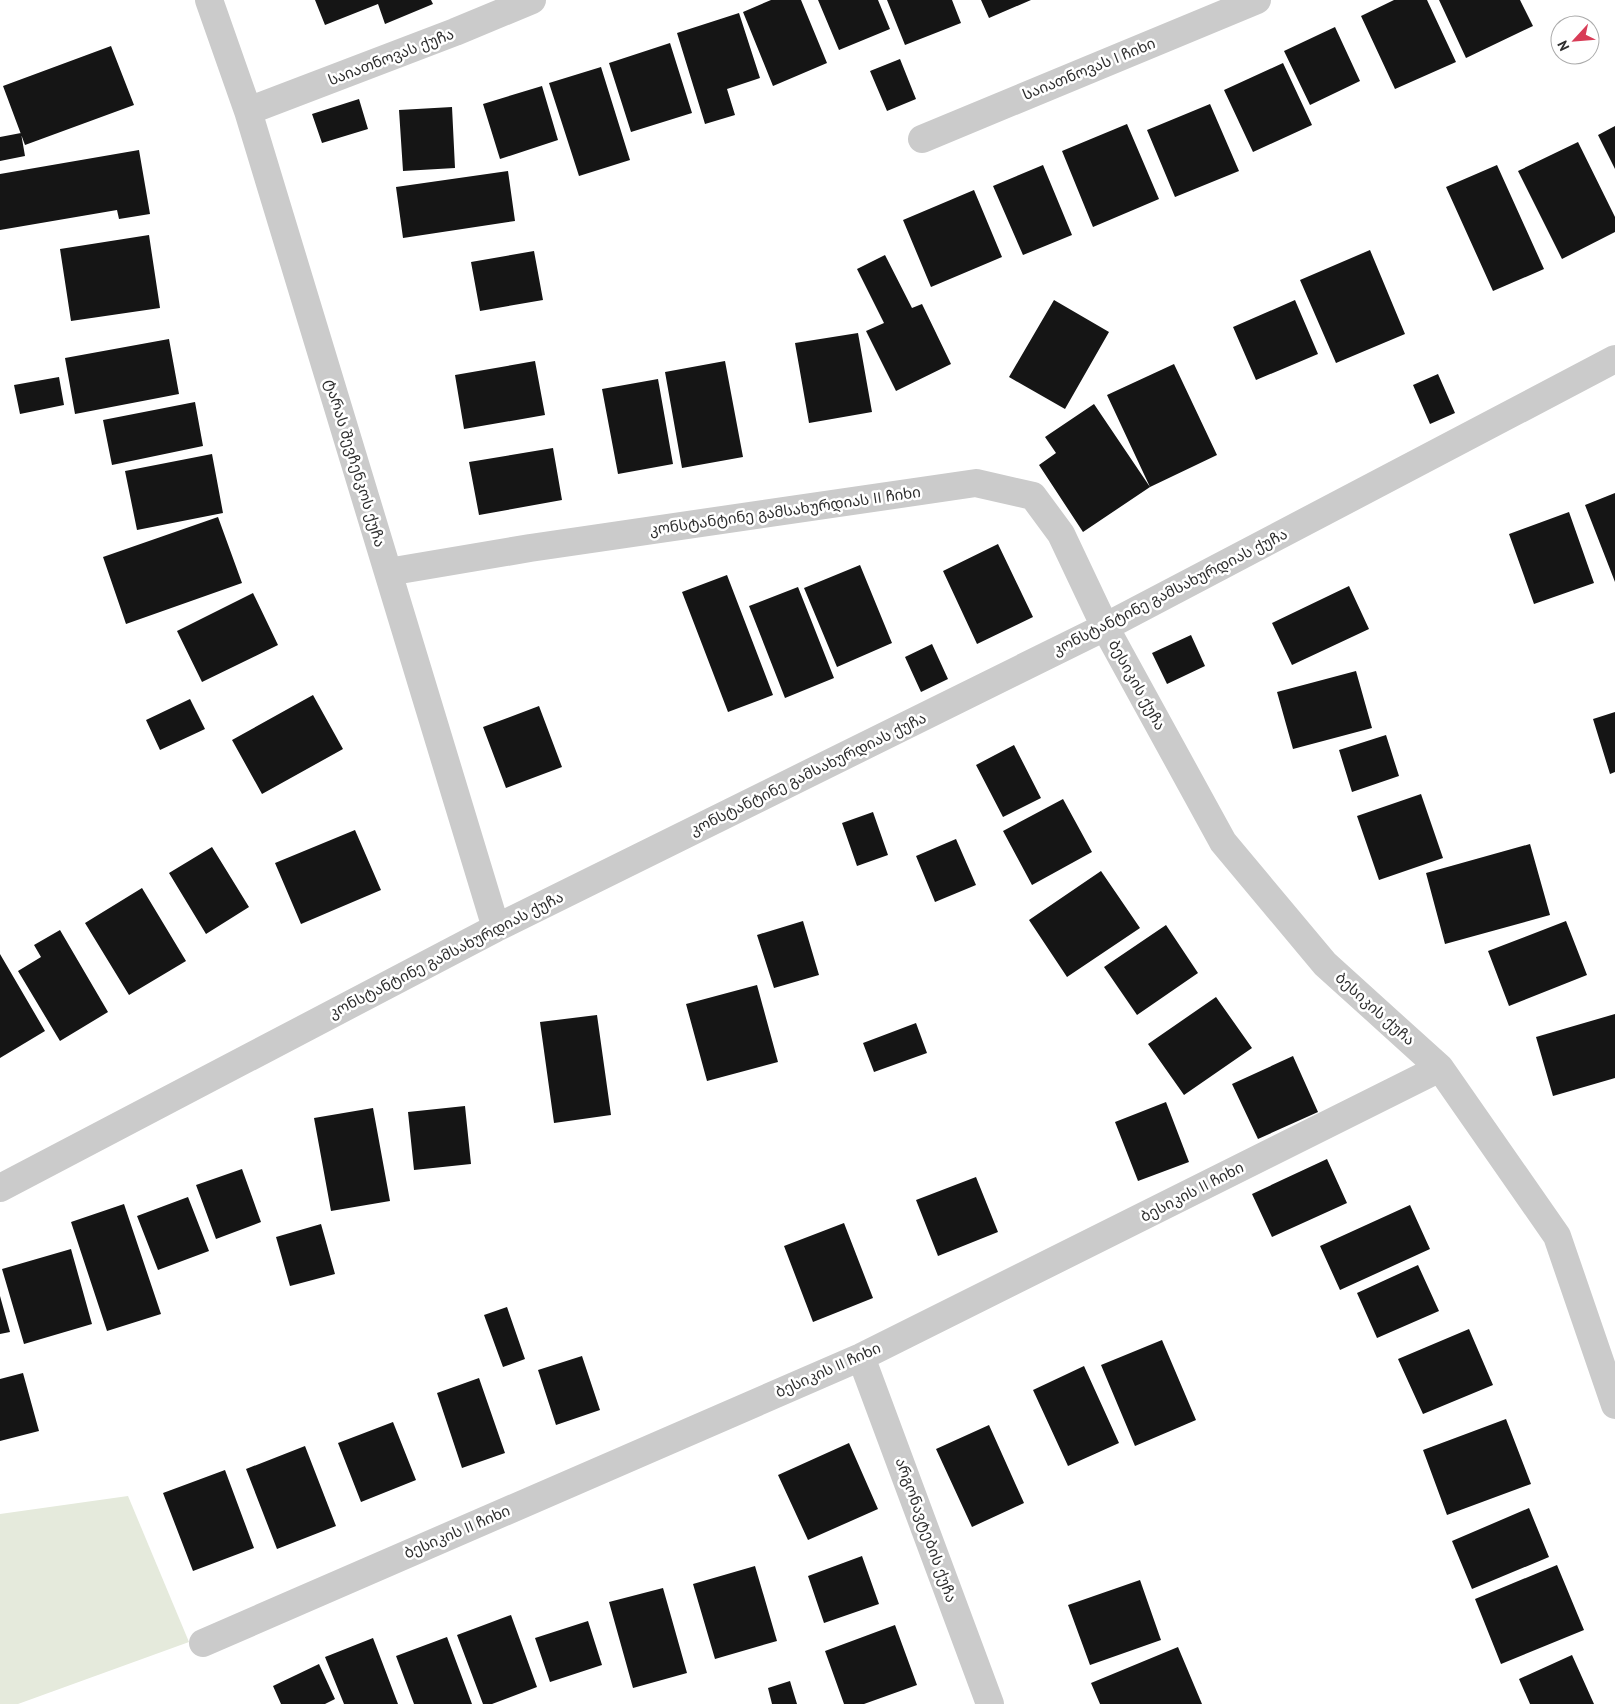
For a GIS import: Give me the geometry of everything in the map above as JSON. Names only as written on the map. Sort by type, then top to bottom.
[{"type":"street","name":"ტარას შევჩენკოს ქუჩა","points":[[209,0],[248,111],[496,928]]},
{"type":"street","name":"საიათნოვას ქუჩა","points":[[248,111],[455,32],[532,0]]},
{"type":"street","name":"საიათნოვას I ჩიხი","points":[[922,139],[1257,0]]},
{"type":"street","name":"კონსტანტინე გამსახურდიას ქუჩა","points":[[0,1188],[496,928],[1105,627],[1615,359]]},
{"type":"street","name":"კონსტანტინე გამსახურდიას II ჩიხი","points":[[388,572],[530,548],[976,483],[1033,496],[1061,534],[1105,627]]},
{"type":"street","name":"ბესიკის ქუჩა","points":[[1105,627],[1223,842],[1325,964],[1440,1068],[1557,1236],[1615,1405]]},
{"type":"street","name":"ბესიკის II ჩიხი","points":[[203,1643],[861,1357],[1440,1068]]},
{"type":"street","name":"არგონავტების ქუჩა","points":[[861,1357],[990,1704]]},
{"type":"shaded area","points":[[128,1496],[189,1642],[18,1704],[0,1704],[0,1514]]},
{"type":"building","points":[[315,0],[431,0],[433,4],[385,24],[378,4],[325,25]]},
{"type":"building","points":[[771,0],[801,0],[827,63],[773,86],[743,12]]},
{"type":"building","points":[[818,0],[878,0],[890,29],[839,50]]},
{"type":"building","points":[[887,0],[952,0],[961,23],[905,45]]},
{"type":"building","points":[[981,0],[1031,0],[989,18]]},
{"type":"building","points":[[1394,0],[1427,0],[1456,62],[1395,89],[1361,16]]},
{"type":"building","points":[[1439,0],[1520,0],[1533,26],[1466,58]]},
{"type":"building","points":[[739,13],[760,78],[727,89],[735,115],[705,124],[677,33]]},
{"type":"building","points":[[1335,27],[1360,81],[1310,105],[1284,51]]},
{"type":"building","points":[[670,43],[692,113],[631,132],[609,63]]},
{"type":"building","points":[[111,46],[134,105],[25,145],[3,86]]},
{"type":"building","points":[[900,59],[916,99],[887,111],[870,71]]},
{"type":"building","points":[[1283,63],[1312,125],[1253,152],[1224,90]]},
{"type":"building","points":[[601,67],[630,160],[579,176],[549,83]]},
{"type":"building","points":[[542,86],[558,140],[500,159],[483,104]]},
{"type":"building","points":[[359,99],[368,129],[322,143],[312,114]]},
{"type":"building","points":[[1210,104],[1239,171],[1175,197],[1147,130]]},
{"type":"building","points":[[452,107],[455,168],[403,171],[399,110]]},
{"type":"building","points":[[1127,124],[1159,199],[1093,227],[1062,151]]},
{"type":"building","points":[[1615,126],[1615,169],[1598,135]]},
{"type":"building","points":[[21,133],[25,156],[0,161],[0,137]]},
{"type":"building","points":[[1578,142],[1615,217],[1615,232],[1562,259],[1518,171]]},
{"type":"building","points":[[139,150],[150,214],[119,219],[117,210],[0,230],[0,174]]},
{"type":"building","points":[[1043,165],[1072,235],[1023,255],[993,186]]},
{"type":"building","points":[[1497,165],[1544,269],[1493,291],[1446,187]]},
{"type":"building","points":[[508,171],[515,221],[403,238],[396,187]]},
{"type":"building","points":[[974,190],[1002,257],[931,287],[903,220]]},
{"type":"building","points":[[149,235],[160,308],[71,321],[60,249]]},
{"type":"building","points":[[1370,250],[1405,334],[1336,363],[1300,280]]},
{"type":"building","points":[[534,251],[543,300],[480,311],[471,262]]},
{"type":"building","points":[[885,255],[912,308],[922,304],[951,364],[896,391],[866,331],[884,323],[857,269]]},
{"type":"building","points":[[1054,300],[1109,332],[1065,409],[1009,377]]},
{"type":"building","points":[[1295,300],[1318,354],[1256,380],[1233,327]]},
{"type":"building","points":[[858,333],[872,412],[809,423],[795,343]]},
{"type":"building","points":[[169,339],[179,394],[75,414],[65,358]]},
{"type":"building","points":[[535,361],[545,415],[464,429],[455,375]]},
{"type":"building","points":[[725,361],[743,457],[682,468],[665,372]]},
{"type":"building","points":[[1174,364],[1217,455],[1150,487],[1107,395]]},
{"type":"building","points":[[1438,374],[1455,413],[1430,424],[1413,385]]},
{"type":"building","points":[[59,377],[64,405],[20,414],[14,385]]},
{"type":"building","points":[[658,379],[673,464],[618,474],[602,389]]},
{"type":"building","points":[[195,402],[203,446],[112,465],[103,420]]},
{"type":"building","points":[[1094,404],[1150,487],[1083,532],[1039,465],[1056,453],[1045,437]]},
{"type":"building","points":[[553,448],[562,500],[479,515],[469,462]]},
{"type":"building","points":[[212,454],[223,513],[137,530],[125,471]]},
{"type":"building","points":[[1615,493],[1615,582],[1585,505]]},
{"type":"building","points":[[1569,512],[1594,583],[1534,604],[1509,534]]},
{"type":"building","points":[[218,517],[242,583],[126,624],[103,557]]},
{"type":"building","points":[[998,544],[1033,617],[977,644],[943,571]]},
{"type":"building","points":[[860,565],[892,643],[837,667],[804,588]]},
{"type":"building","points":[[727,575],[773,695],[728,712],[682,592]]},
{"type":"building","points":[[1349,586],[1369,629],[1292,665],[1272,623]]},
{"type":"building","points":[[798,587],[834,678],[785,698],[749,606]]},
{"type":"building","points":[[253,593],[278,645],[202,682],[177,631]]},
{"type":"building","points":[[1191,635],[1205,666],[1167,684],[1152,653]]},
{"type":"building","points":[[932,644],[948,679],[921,692],[905,657]]},
{"type":"building","points":[[1356,671],[1372,728],[1293,749],[1277,692]]},
{"type":"building","points":[[313,695],[343,749],[262,794],[232,740]]},
{"type":"building","points":[[190,699],[205,729],[160,750],[146,720]]},
{"type":"building","points":[[539,706],[562,767],[506,788],[483,727]]},
{"type":"building","points":[[1615,712],[1615,772],[1610,774],[1593,719]]},
{"type":"building","points":[[1386,735],[1399,776],[1352,792],[1339,750]]},
{"type":"building","points":[[1014,745],[1041,798],[1003,817],[976,765]]},
{"type":"building","points":[[1421,794],[1443,858],[1379,880],[1357,816]]},
{"type":"building","points":[[1063,799],[1092,852],[1032,885],[1003,831]]},
{"type":"building","points":[[873,812],[888,855],[857,866],[842,823]]},
{"type":"building","points":[[355,830],[381,890],[301,924],[275,863]]},
{"type":"building","points":[[956,839],[976,885],[935,902],[916,856]]},
{"type":"building","points":[[1530,844],[1550,915],[1445,944],[1426,873]]},
{"type":"building","points":[[212,847],[249,907],[206,934],[169,873]]},
{"type":"building","points":[[1101,871],[1140,928],[1067,977],[1029,920]]},
{"type":"building","points":[[142,888],[186,961],[129,995],[85,923]]},
{"type":"building","points":[[803,921],[819,975],[774,988],[757,935]]},
{"type":"building","points":[[1566,921],[1587,975],[1509,1006],[1488,951]]},
{"type":"building","points":[[1166,925],[1198,973],[1137,1015],[1104,967]]},
{"type":"building","points":[[60,930],[108,1012],[60,1041],[18,971],[41,957],[34,945]]},
{"type":"building","points":[[0,954],[45,1031],[0,1058]]},
{"type":"building","points":[[757,985],[778,1062],[707,1081],[686,1004]]},
{"type":"building","points":[[1216,997],[1252,1048],[1184,1095],[1148,1044]]},
{"type":"building","points":[[1615,1014],[1615,1078],[1553,1096],[1536,1037]]},
{"type":"building","points":[[597,1015],[611,1115],[554,1123],[540,1022]]},
{"type":"building","points":[[916,1023],[927,1053],[874,1072],[863,1043]]},
{"type":"building","points":[[1293,1056],[1318,1112],[1258,1139],[1232,1084]]},
{"type":"building","points":[[1166,1102],[1189,1162],[1138,1181],[1115,1122]]},
{"type":"building","points":[[465,1106],[471,1164],[414,1170],[408,1112]]},
{"type":"building","points":[[373,1108],[390,1201],[331,1211],[314,1118]]},
{"type":"building","points":[[1327,1159],[1347,1203],[1272,1237],[1252,1194]]},
{"type":"building","points":[[242,1169],[261,1222],[216,1239],[196,1185]]},
{"type":"building","points":[[976,1177],[998,1232],[938,1256],[916,1200]]},
{"type":"building","points":[[188,1197],[209,1251],[158,1270],[137,1216]]},
{"type":"building","points":[[124,1204],[161,1314],[107,1331],[71,1222]]},
{"type":"building","points":[[1410,1205],[1430,1249],[1340,1290],[1320,1246]]},
{"type":"building","points":[[844,1223],[873,1298],[813,1322],[784,1246]]},
{"type":"building","points":[[321,1224],[335,1274],[290,1286],[276,1237]]},
{"type":"building","points":[[71,1249],[92,1324],[24,1344],[2,1269]]},
{"type":"building","points":[[1418,1265],[1439,1311],[1377,1338],[1357,1293]]},
{"type":"building","points":[[0,1296],[10,1332],[0,1334]]},
{"type":"building","points":[[507,1307],[525,1359],[503,1367],[484,1315]]},
{"type":"building","points":[[1469,1329],[1493,1385],[1423,1414],[1398,1359]]},
{"type":"building","points":[[1162,1340],[1196,1420],[1135,1446],[1101,1365]]},
{"type":"building","points":[[582,1356],[600,1410],[556,1425],[538,1370]]},
{"type":"building","points":[[1084,1366],[1119,1443],[1068,1466],[1033,1390]]},
{"type":"building","points":[[23,1373],[39,1431],[0,1441],[0,1379]]},
{"type":"building","points":[[479,1378],[505,1453],[462,1468],[437,1393]]},
{"type":"building","points":[[1506,1419],[1531,1484],[1447,1515],[1423,1450]]},
{"type":"building","points":[[393,1422],[416,1480],[361,1502],[338,1443]]},
{"type":"building","points":[[989,1425],[1024,1503],[972,1527],[936,1449]]},
{"type":"building","points":[[849,1443],[878,1509],[808,1540],[778,1475]]},
{"type":"building","points":[[305,1446],[336,1526],[277,1549],[246,1469]]},
{"type":"building","points":[[225,1470],[254,1548],[193,1571],[163,1493]]},
{"type":"building","points":[[1529,1508],[1549,1557],[1472,1589],[1452,1541]]},
{"type":"building","points":[[862,1556],[879,1604],[824,1623],[808,1576]]},
{"type":"building","points":[[1557,1565],[1584,1630],[1501,1664],[1475,1599]]},
{"type":"building","points":[[755,1566],[777,1641],[715,1659],[693,1584]]},
{"type":"building","points":[[1140,1580],[1161,1640],[1090,1665],[1068,1605]]},
{"type":"building","points":[[663,1588],[687,1673],[633,1688],[609,1602]]},
{"type":"building","points":[[511,1615],[537,1687],[492,1704],[483,1704],[457,1635]]},
{"type":"building","points":[[588,1621],[602,1665],[550,1682],[535,1638]]},
{"type":"building","points":[[895,1625],[917,1685],[864,1704],[844,1704],[825,1651]]},
{"type":"building","points":[[447,1637],[472,1704],[414,1704],[396,1656]]},
{"type":"building","points":[[373,1638],[398,1704],[344,1704],[325,1657]]},
{"type":"building","points":[[1178,1647],[1202,1704],[1100,1704],[1091,1683]]},
{"type":"building","points":[[1572,1655],[1594,1704],[1530,1704],[1519,1679]]},
{"type":"building","points":[[319,1664],[335,1699],[325,1704],[281,1704],[273,1686]]},
{"type":"building","points":[[790,1681],[797,1704],[772,1704],[768,1688]]}]
